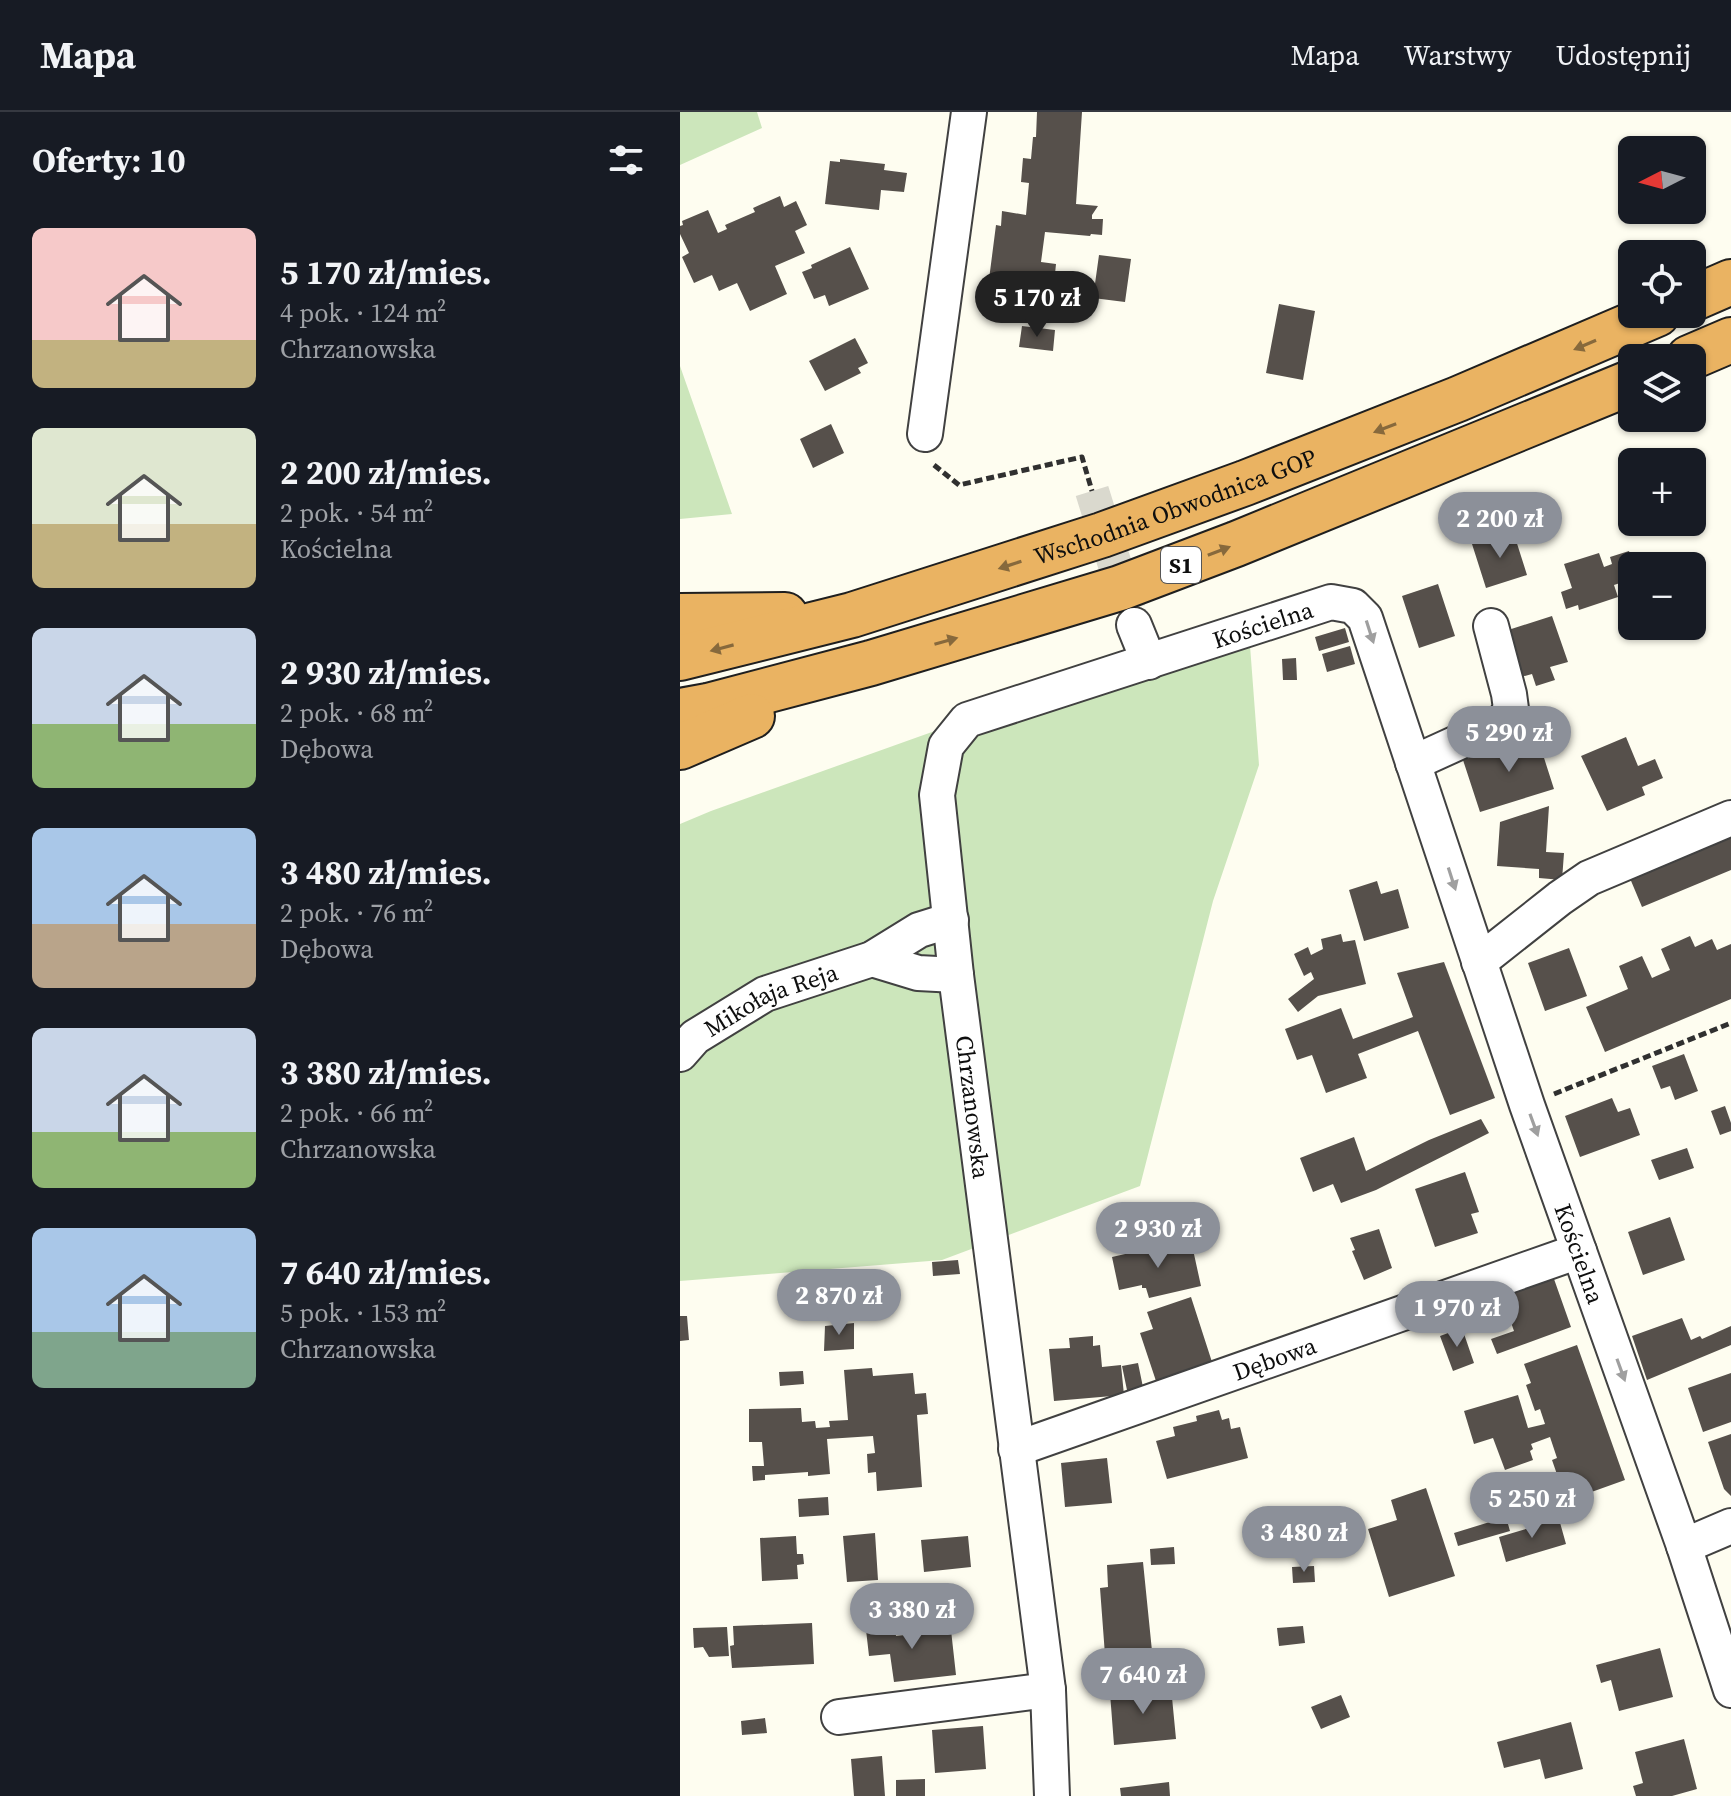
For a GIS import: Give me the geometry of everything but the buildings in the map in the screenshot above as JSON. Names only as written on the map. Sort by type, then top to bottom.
[{"type":"highway","points":[[1706,293],[1731,282]]},
{"type":"highway","name":"Wschodnia Obwodnica GOP","points":[[680,658],[852,615],[1102,535],[1245,483],[1458,399],[1624,328]]},
{"type":"highway","points":[[1706,351],[1731,340]]},
{"type":"highway","name":"S1","points":[[680,711],[871,663],[1120,588],[1236,544],[1618,388]]},
{"type":"highway","points":[[680,616],[852,615]]},
{"type":"highway","points":[[680,747],[871,663]]},
{"type":"street","points":[[925,434],[969,112]]},
{"type":"street","name":"Kościelna","points":[[1149,662],[1331,602],[1353,606],[1365,618],[1527,1105],[1684,1546],[1731,1690]]},
{"type":"street","points":[[1134,625],[1149,662]]},
{"type":"street","points":[[1413,763],[1503,722],[1511,709],[1491,626]]},
{"type":"street","name":"Chrzanowska","points":[[1052,1796],[1048,1690],[956,975],[937,795],[946,746],[967,720],[1149,662]]},
{"type":"street","points":[[1479,962],[1589,878],[1731,818]]},
{"type":"street","name":"Mikołaja Reja","points":[[680,1054],[695,1037],[765,994],[872,959],[919,930],[951,920]]},
{"type":"street","name":"Mikołaja Reja","points":[[872,959],[918,973],[956,975]]},
{"type":"street","name":"Dębowa","points":[[1016,1449],[1579,1251]]},
{"type":"street","points":[[1684,1546],[1731,1526]]},
{"type":"street","points":[[839,1717],[1048,1690]]},
{"type":"path","points":[[925,434],[934,467],[959,485],[1082,457],[1092,491]]},
{"type":"path","points":[[1527,1105],[1731,1023]]},
{"type":"green space","points":[[680,112],[757,112],[762,128],[680,165]]},
{"type":"green space","points":[[680,366],[732,514],[680,519]]},
{"type":"green space","points":[[1248,619],[1259,765],[1213,901],[1140,1186],[942,1260],[680,1281],[680,824]]},
{"type":"tunnel","points":[[1092,491],[1129,610]]}]
